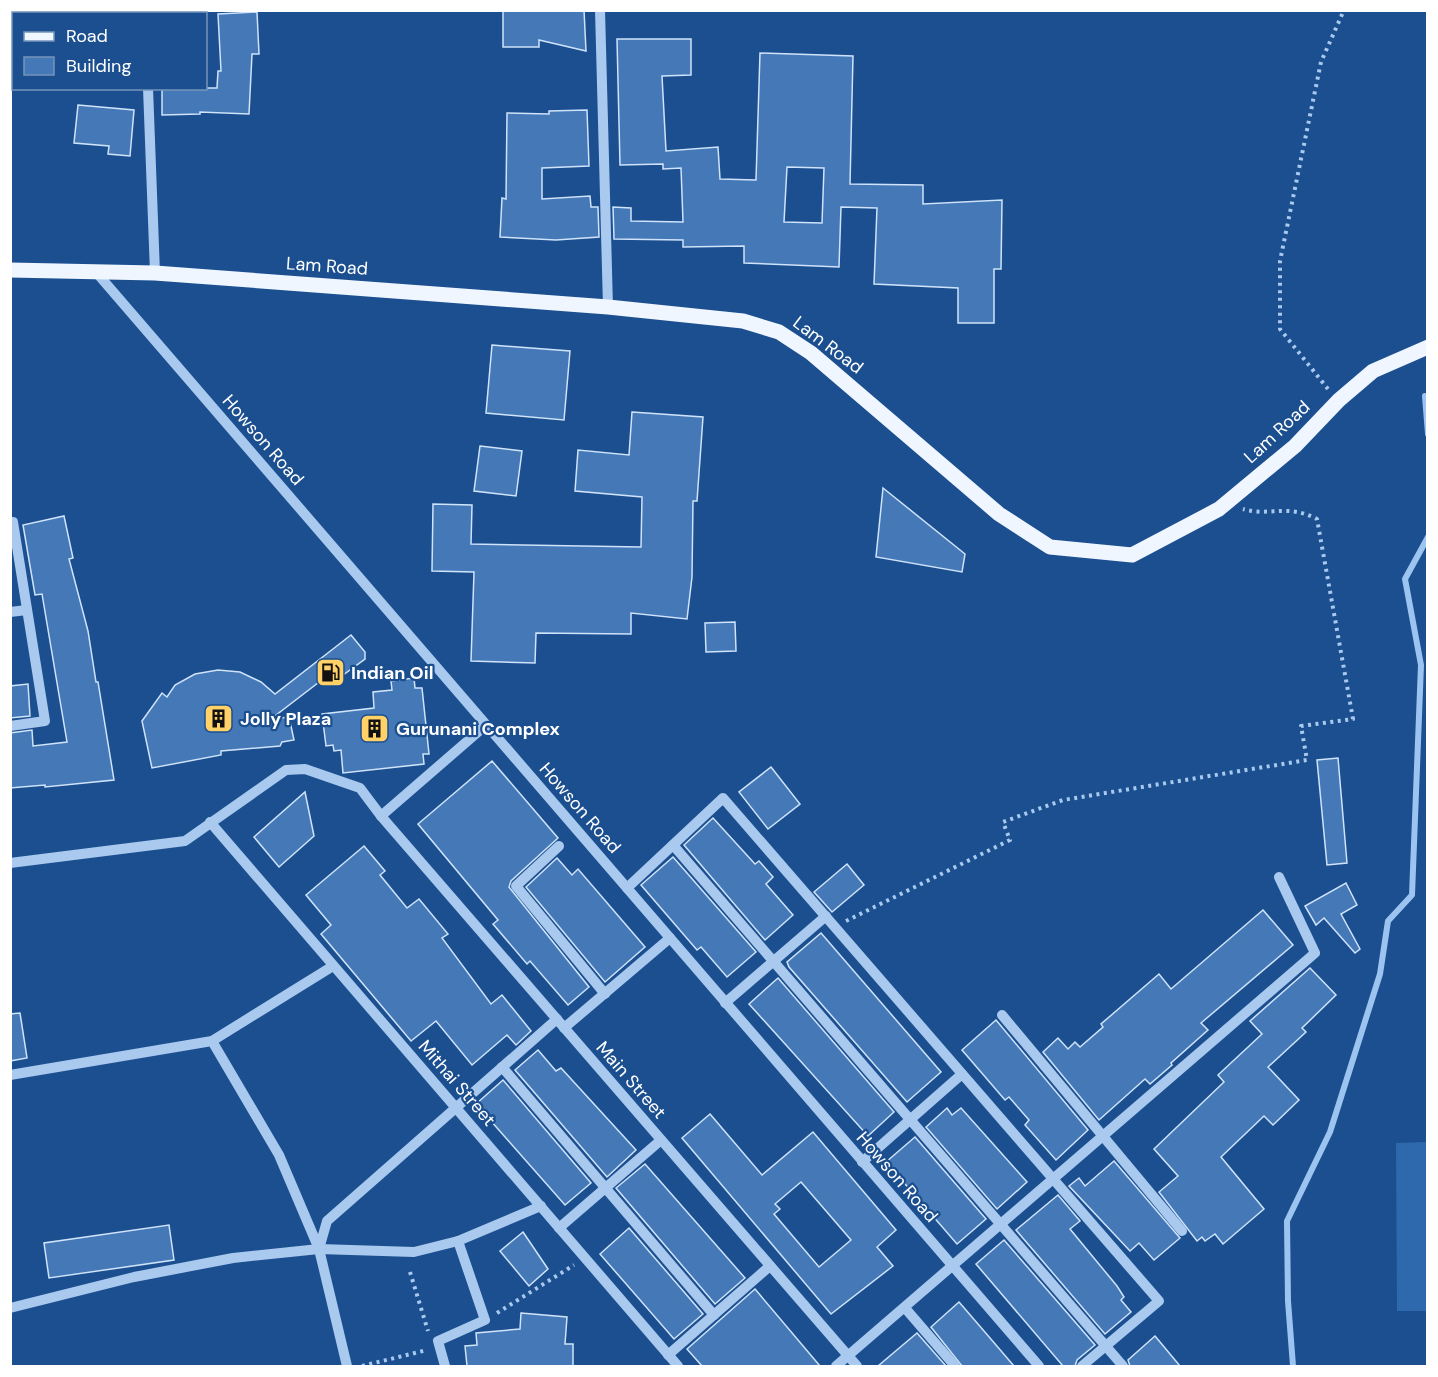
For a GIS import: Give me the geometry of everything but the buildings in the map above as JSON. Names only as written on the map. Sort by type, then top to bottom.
[{"type":"main road","name":"Lam Road","points":[[10,270],[155,273],[608,307],[743,321],[779,332],[811,353],[999,514],[1050,547],[1132,555],[1226,504],[1295,446],[1339,400],[1373,371],[1428,347]]},
{"type":"street","points":[[600,10],[608,307]]},
{"type":"street","points":[[148,90],[155,273]]},
{"type":"street","name":"Howson Road","points":[[96,272],[1039,1366]]},
{"type":"street","points":[[10,522],[13,522],[45,721],[10,726]]},
{"type":"street","points":[[10,612],[27,610]]},
{"type":"street","points":[[381,816],[486,724]]},
{"type":"street","name":"Main Street","points":[[10,864],[185,841],[286,770],[305,769],[360,788],[381,816],[857,1366]]},
{"type":"street","points":[[627,888],[723,798],[1159,1301],[1082,1366]]},
{"type":"street","name":"Mithai Street","points":[[210,822],[678,1366]]},
{"type":"street","points":[[673,845],[1123,1366]]},
{"type":"street","points":[[559,846],[516,886],[605,994]]},
{"type":"street","points":[[836,1366],[1315,953],[1279,876]]},
{"type":"street","points":[[725,1003],[826,916]]},
{"type":"street","points":[[319,1249],[327,1221],[502,1067],[605,994],[670,938]]},
{"type":"street","points":[[10,1075],[212,1041],[333,966]]},
{"type":"street","points":[[1002,1015],[1182,1231]]},
{"type":"street","points":[[212,1041],[279,1155],[319,1249],[347,1366]]},
{"type":"street","points":[[502,1067],[714,1315]]},
{"type":"street","points":[[862,1162],[962,1074]]},
{"type":"street","points":[[559,1228],[661,1140]]},
{"type":"street","points":[[10,1308],[134,1277],[233,1258],[319,1249],[414,1252],[458,1241],[541,1206]]},
{"type":"street","points":[[445,1366],[437,1348],[438,1341],[485,1320],[458,1241]]},
{"type":"street","points":[[668,1355],[770,1266]]},
{"type":"street","points":[[905,1308],[955,1366]]},
{"type":"path","points":[[1339,400],[1317,378],[1280,329],[1280,261],[1321,62],[1344,10]]},
{"type":"path","points":[[835,927],[1010,840],[1003,822],[1063,800],[1307,760],[1301,726],[1353,719],[1317,519],[1301,511],[1252,512],[1226,504]]},
{"type":"path","points":[[485,1320],[586,1259]]},
{"type":"path","points":[[361,1366],[437,1348],[410,1272]]},
{"type":"shaded area","points":[[1427,1142],[1427,1311],[1397,1311],[1396,1143]]},
{"type":"waterway","points":[[1425,396],[1428,434]]},
{"type":"waterway","points":[[1293,1366],[1288,1301],[1287,1221],[1330,1132],[1380,974],[1388,921],[1412,895],[1421,665],[1405,579],[1428,537]]},
{"type":"place","name":"Indian Oil","points":[[330,673]]},
{"type":"place","name":"Jolly Plaza","points":[[219,719]]},
{"type":"place","name":"Gurunani Complex","points":[[375,729]]}]
